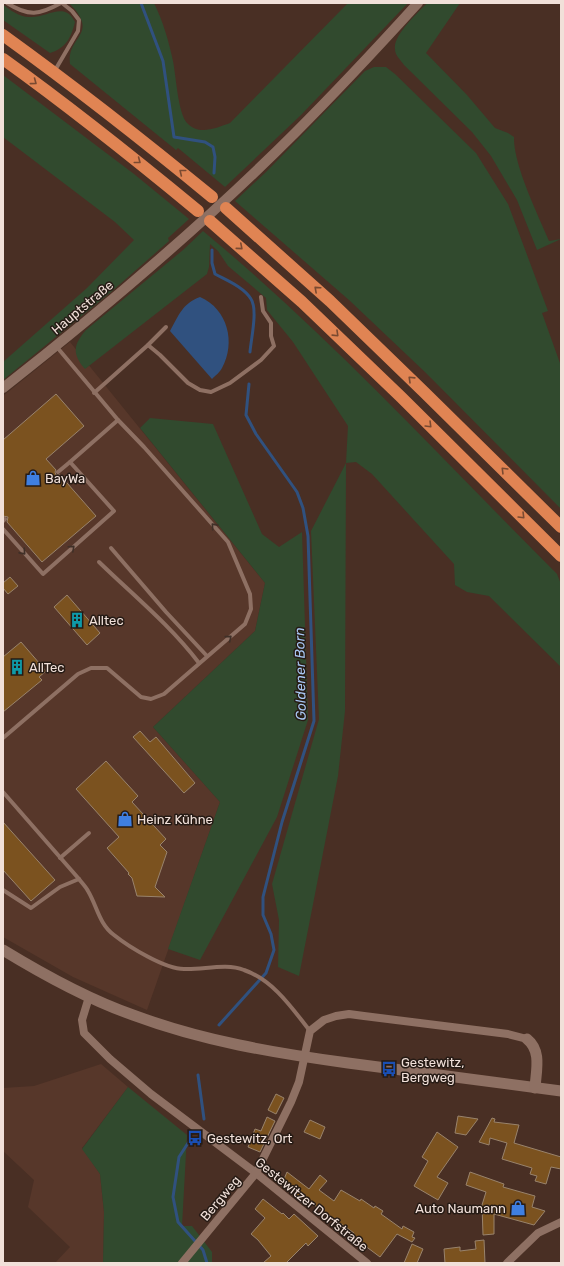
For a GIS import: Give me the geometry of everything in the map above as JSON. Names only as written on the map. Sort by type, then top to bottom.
[{"type":"highway","points":[[3,36],[54,72],[152,147],[212,196]]},
{"type":"highway","points":[[3,59],[104,135],[198,211]]},
{"type":"highway","points":[[226,208],[330,301],[561,527]]},
{"type":"highway","points":[[210,221],[302,302],[402,397],[561,556]]},
{"type":"main road","points":[[3,950],[89,998],[132,1015],[206,1038],[284,1055],[561,1091]]},
{"type":"main road","points":[[527,1039],[536,1049],[537,1065],[535,1088]]},
{"type":"street","name":"Hauptstraße","points":[[3,388],[56,346],[176,244],[260,167],[376,49],[418,3]]},
{"type":"street","name":"Gestewitzer Dorfstraße","points":[[89,998],[82,1020],[84,1033],[110,1059],[152,1094],[256,1174],[367,1263]]},
{"type":"street","points":[[310,1031],[324,1020],[349,1014],[508,1034],[527,1039]]},
{"type":"street","name":"Bergweg","points":[[182,1263],[256,1174],[291,1102],[299,1082],[310,1031]]},
{"type":"street","points":[[507,1263],[538,1233],[561,1222]]},
{"type":"lane","points":[[7,3],[23,12],[35,14],[48,10],[61,3],[72,11],[79,20],[78,30],[54,72]]},
{"type":"lane","points":[[148,345],[188,383],[200,390],[211,392],[230,383],[261,360],[274,346],[270,336],[271,322],[263,311],[261,297]]},
{"type":"lane","points":[[94,393],[166,327]]},
{"type":"lane","points":[[3,738],[78,674],[91,668],[107,668],[141,697],[151,699],[164,694],[245,624],[251,609],[250,594],[228,542],[94,393],[56,346]]},
{"type":"lane","points":[[58,472],[118,420]]},
{"type":"lane","points":[[3,529],[43,574],[114,511],[70,462]]},
{"type":"lane","points":[[111,548],[166,612],[207,656]]},
{"type":"lane","points":[[99,562],[163,621],[188,648],[199,663]]},
{"type":"lane","points":[[3,792],[79,879],[88,892],[105,926],[113,935],[137,951],[170,966],[183,969],[230,967],[243,970],[257,976],[286,1001],[310,1031]]},
{"type":"lane","points":[[60,858],[90,832]]},
{"type":"lane","points":[[3,890],[32,908],[60,886],[79,879]]},
{"type":"shaded area","points":[[70,342],[265,583],[255,631],[153,727],[220,802],[147,1010],[73,977],[3,937],[3,396]]},
{"type":"shaded area","points":[[101,1064],[128,1087],[82,1148],[100,1174],[104,1212],[103,1263],[55,1263],[70,1247],[28,1207],[34,1180],[3,1151],[3,1088],[34,1086]]},
{"type":"green space","points":[[69,3],[154,3],[170,46],[181,111],[187,123],[192,127],[208,130],[230,123],[348,3],[408,3],[301,115],[225,187],[178,148],[176,150],[70,64],[70,55],[80,35],[82,22],[78,14]]},
{"type":"green space","points":[[427,3],[460,3],[426,53],[467,95],[495,128],[514,137],[515,148],[522,175],[549,241],[561,239],[537,250],[517,200],[491,156],[472,132],[404,65],[397,56],[395,51],[395,43],[398,37],[407,24]]},
{"type":"green space","points":[[3,5],[16,13],[27,17],[61,11],[66,12],[75,22],[70,38],[56,51],[50,53],[3,20]]},
{"type":"green space","points":[[374,67],[386,67],[395,74],[476,153],[508,204],[548,311],[542,313],[561,366],[561,509],[426,373],[349,300],[235,201],[266,172],[365,71]]},
{"type":"green space","points":[[3,75],[134,174],[189,219],[168,238],[169,241],[111,292],[3,380],[3,362],[87,288],[134,240],[115,222],[3,137]]},
{"type":"green space","points":[[203,231],[250,271],[340,355],[428,442],[557,574],[561,584],[561,667],[489,596],[467,592],[455,585],[454,564],[372,474],[356,462],[346,463],[348,426],[293,342],[267,310],[266,298],[228,266],[218,251],[210,244],[209,267],[207,274],[85,369],[78,359],[76,350],[79,340],[86,330],[183,250]]},
{"type":"green space","points":[[150,418],[213,424],[262,534],[279,547],[302,532],[308,720],[277,817],[200,960],[168,949],[220,802],[153,727],[255,631],[265,583],[140,428]]},
{"type":"green space","points":[[346,463],[345,711],[338,776],[299,976],[278,967],[279,920],[272,884],[319,719],[311,531]]},
{"type":"green space","points":[[128,1087],[187,1135],[182,1226],[192,1226],[212,1252],[212,1263],[103,1263],[104,1212],[100,1174],[82,1149]]},
{"type":"water","points":[[200,297],[210,302],[223,318],[229,338],[226,358],[219,372],[212,379],[170,331],[185,307]]},
{"type":"building","name":"BayWa","points":[[56,394],[84,426],[46,459],[56,470],[56,475],[60,475],[96,516],[42,562],[7,522],[8,517],[3,516],[3,440]]},
{"type":"building","points":[[10,577],[18,586],[8,594],[3,588],[3,583]]},
{"type":"building","name":"Alltec","points":[[67,595],[100,633],[87,645],[54,607]]},
{"type":"building","name":"AllTec","points":[[21,642],[46,671],[39,677],[42,680],[3,712],[3,657]]},
{"type":"building","points":[[140,731],[150,742],[156,737],[195,783],[184,793],[133,737]]},
{"type":"building","name":"Heinz Kühne","points":[[106,761],[138,796],[132,802],[166,839],[160,845],[167,852],[155,887],[165,897],[137,896],[132,878],[128,874],[129,873],[107,848],[119,837],[76,789]]},
{"type":"building","points":[[3,822],[55,880],[31,901],[3,870]]},
{"type":"building","points":[[276,1094],[284,1098],[276,1114],[268,1110]]},
{"type":"building","points":[[458,1116],[478,1119],[466,1135],[455,1133]]},
{"type":"building","points":[[267,1117],[275,1121],[260,1152],[248,1147],[255,1129],[261,1131]]},
{"type":"building","points":[[492,1118],[495,1119],[494,1122],[519,1125],[514,1143],[561,1157],[561,1169],[551,1167],[546,1184],[535,1181],[537,1176],[530,1174],[532,1168],[502,1159],[507,1143],[490,1138],[489,1145],[479,1142]]},
{"type":"building","points":[[310,1120],[325,1127],[320,1139],[304,1132]]},
{"type":"building","points":[[437,1132],[458,1147],[437,1177],[448,1183],[438,1200],[414,1186],[428,1161],[422,1157]]},
{"type":"building","points":[[287,1172],[309,1189],[320,1175],[327,1181],[319,1190],[334,1201],[341,1190],[360,1201],[361,1199],[374,1208],[375,1206],[383,1211],[381,1214],[402,1229],[403,1226],[414,1232],[412,1237],[415,1238],[412,1242],[397,1234],[380,1257],[352,1236],[354,1233],[310,1202],[308,1204],[295,1194],[297,1191],[282,1184]]},
{"type":"building","points":[[470,1172],[504,1184],[503,1187],[535,1196],[532,1207],[545,1211],[534,1225],[494,1214],[494,1234],[483,1235],[482,1205],[486,1192],[466,1185]]},
{"type":"building","points":[[263,1199],[289,1219],[294,1214],[318,1236],[308,1246],[306,1243],[286,1263],[263,1263],[271,1256],[251,1234],[265,1218],[255,1209]]},
{"type":"building","points":[[484,1240],[485,1263],[445,1263],[444,1249],[460,1247],[460,1251],[476,1249],[475,1241]]},
{"type":"building","points":[[412,1244],[423,1249],[417,1263],[404,1263]]},
{"type":"waterway","name":"Goldener Born","points":[[141,3],[163,61],[174,137],[205,142],[213,147],[215,157],[214,173]]},
{"type":"waterway","name":"Goldener Born","points":[[212,250],[212,263],[215,274],[244,291],[251,299],[253,304],[254,325],[250,352]]},
{"type":"waterway","name":"Goldener Born","points":[[219,1025],[266,973],[274,950],[271,934],[263,915],[263,897],[282,822],[314,721],[308,536],[303,508],[297,492],[256,434],[246,415],[249,384]]},
{"type":"waterway","name":"Goldener Born","points":[[198,1075],[204,1119]]},
{"type":"waterway","name":"Goldener Born","points":[[190,1140],[179,1157],[173,1197],[178,1222],[203,1250],[207,1263]]},
{"type":"place","name":"BayWa","points":[[33,478]]},
{"type":"place","name":"Alltec","points":[[77,620]]},
{"type":"place","name":"AllTec","points":[[17,667]]},
{"type":"place","name":"Heinz Kühne","points":[[125,819]]},
{"type":"place","name":"Gestewitz, Bergweg","points":[[389,1069]]},
{"type":"place","name":"Gestewitz, Ort","points":[[195,1138]]},
{"type":"place","name":"Auto Naumann","points":[[518,1208]]}]
